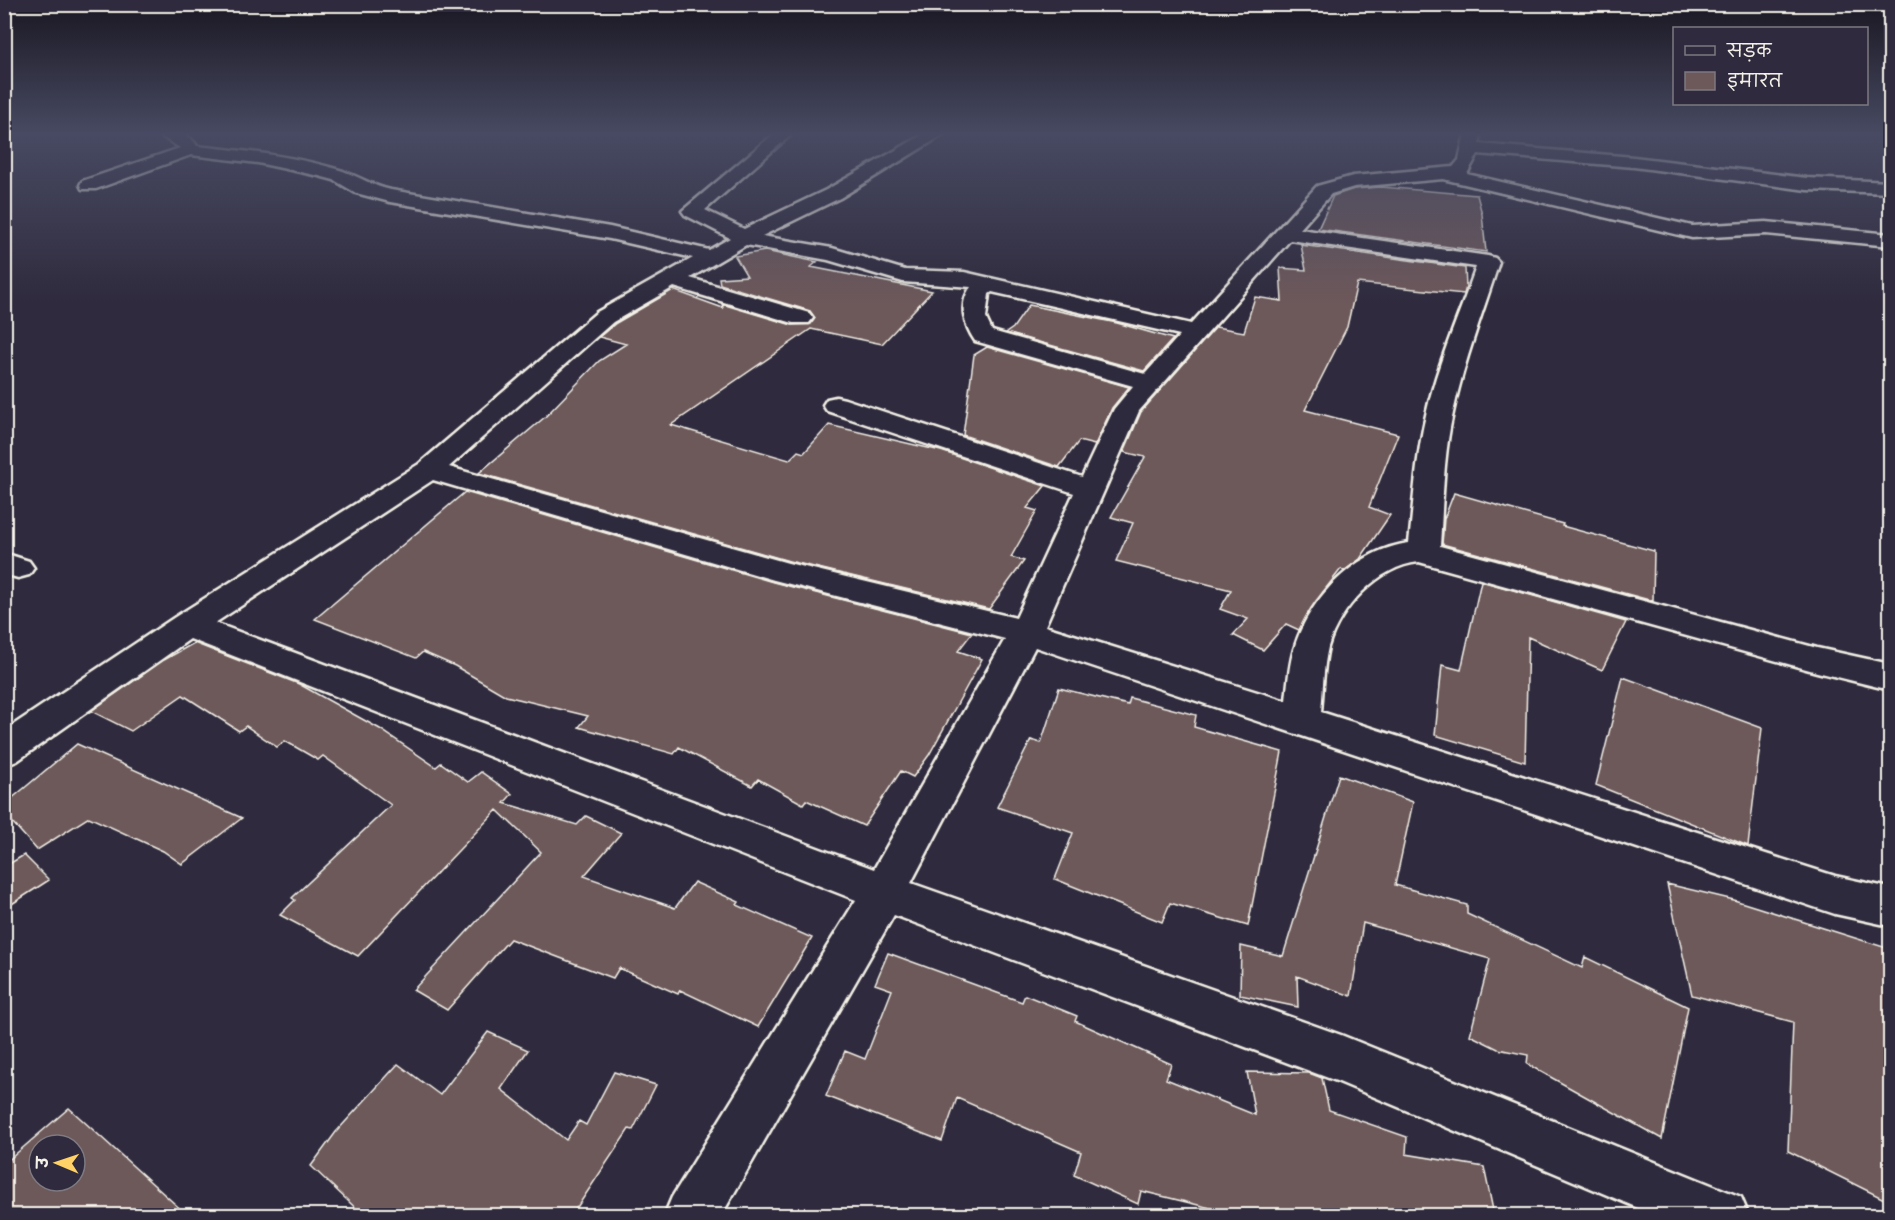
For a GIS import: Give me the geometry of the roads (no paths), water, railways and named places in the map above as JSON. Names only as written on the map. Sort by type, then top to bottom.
[{"type":"street","points":[[367,190],[390,196],[610,233],[714,257]]},
{"type":"street","points":[[720,190],[692,212],[736,232],[741,238],[832,254],[903,276],[964,279],[1197,332]]},
{"type":"street","points":[[4,751],[187,625],[429,470],[605,317],[714,257],[741,238],[840,190]]},
{"type":"street","points":[[691,1215],[884,892],[1026,632],[1127,409],[1324,190]]},
{"type":"street","points":[[1512,190],[1680,230],[1703,232],[1766,228],[1890,240]]},
{"type":"street","points":[[1287,233],[1488,262],[1466,331],[1452,364],[1435,438],[1424,552]]},
{"type":"street","points":[[671,279],[801,318]]},
{"type":"street","points":[[988,284],[978,292],[974,318],[983,336],[1149,383]]},
{"type":"street","points":[[836,405],[1090,489]]},
{"type":"street","points":[[429,470],[785,573],[1026,632],[1834,895],[1890,907]]},
{"type":"street","points":[[1302,721],[1311,647],[1318,629],[1360,576],[1375,564],[1403,554],[1424,552],[1817,660],[1890,677]]},
{"type":"street","points":[[187,625],[884,892],[1341,1059],[1722,1215]]}]
